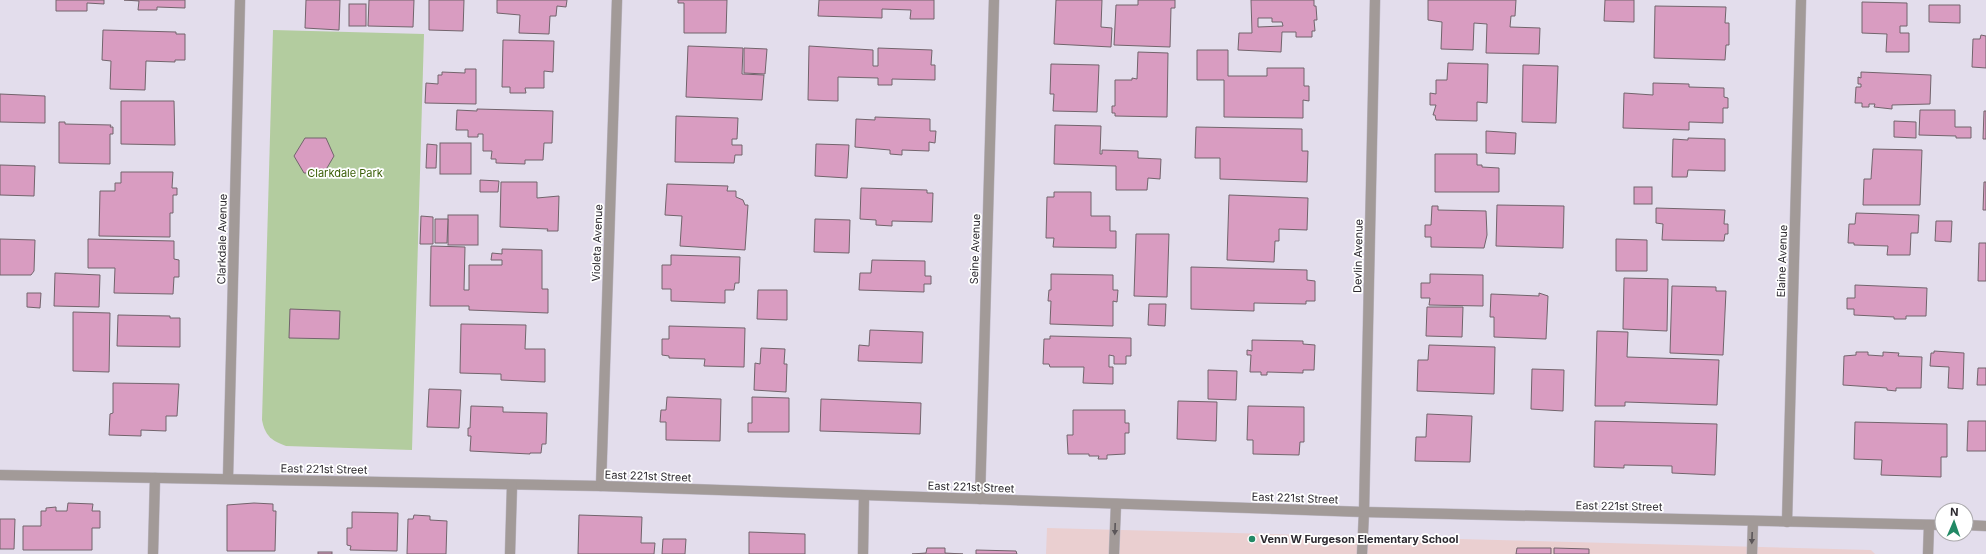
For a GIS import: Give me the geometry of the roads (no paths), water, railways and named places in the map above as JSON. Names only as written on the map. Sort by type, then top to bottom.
[{"type":"street","name":"Clarkdale Avenue","points":[[228,478],[240,0]]},
{"type":"street","name":"Violeta Avenue","points":[[601,486],[617,0]]},
{"type":"street","name":"Seine Avenue","points":[[980,499],[994,0]]},
{"type":"street","name":"Devlin Avenue","points":[[1362,554],[1376,0]]},
{"type":"street","name":"Elaine Avenue","points":[[1787,522],[1801,0]]},
{"type":"street","name":"East 221st Street","points":[[0,474],[601,486],[1364,512],[1934,525]]},
{"type":"street","points":[[153,554],[155,478]]},
{"type":"street","points":[[510,554],[512,485]]},
{"type":"street","points":[[863,554],[864,496]]},
{"type":"street","points":[[1114,554],[1116,504]]},
{"type":"street","points":[[1752,554],[1753,521]]},
{"type":"street","points":[[1928,554],[1929,525]]},
{"type":"street","points":[[1974,525],[1986,526]]},
{"type":"place","name":"Venn W Furgeson Elementary School","points":[[1252,539]]},
{"type":"park label","name":"Clarkdale Park","points":[[345,173]]}]
